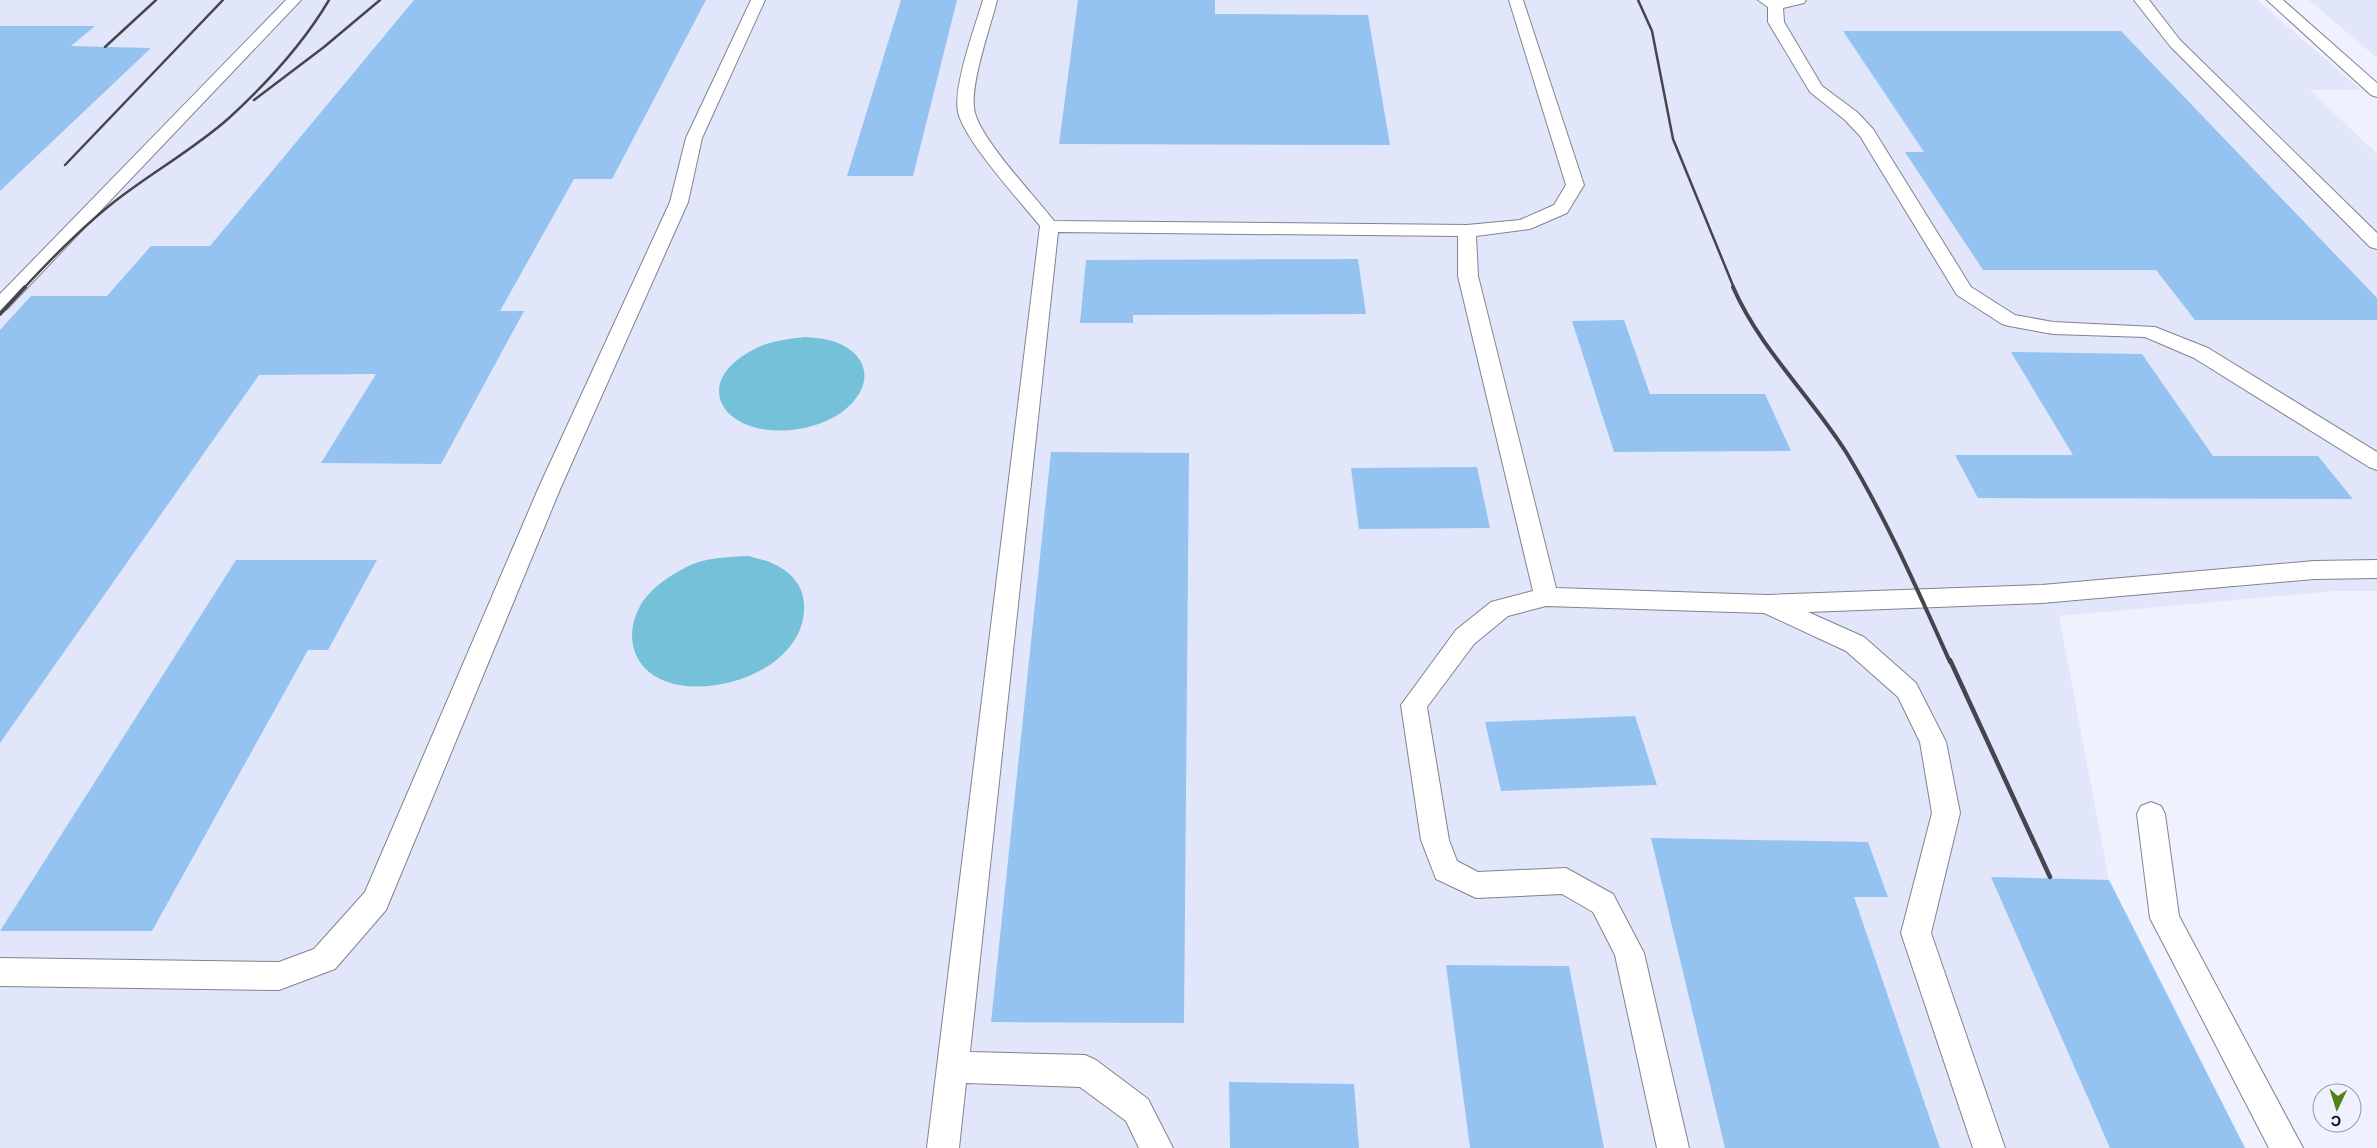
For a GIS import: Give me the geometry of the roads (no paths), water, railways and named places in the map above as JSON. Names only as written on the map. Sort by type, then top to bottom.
[{"type":"lane","points":[[0,305],[294,0]]},
{"type":"lane","points":[[0,972],[279,976],[324,958],[376,900],[550,487],[679,202],[689,166],[694,138],[758,0]]},
{"type":"lane","points":[[943,1148],[1049,226],[975,133],[966,111],[968,81],[990,0]]},
{"type":"lane","points":[[1049,226],[1466,231],[1524,225],[1561,209],[1574,185],[1516,0]]},
{"type":"lane","points":[[1799,0],[1770,3],[1776,22],[1816,89],[1851,116],[1867,133],[1964,291],[2009,320],[2053,328],[2148,331],[2184,345],[2201,353],[2377,462]]},
{"type":"lane","points":[[2141,0],[2175,44],[2377,243]]},
{"type":"lane","points":[[2274,0],[2377,92]]},
{"type":"lane","points":[[1466,231],[1468,276],[1546,597]]},
{"type":"lane","points":[[1673,1148],[1629,953],[1603,903],[1566,881],[1476,885],[1446,870],[1435,840],[1414,705],[1465,637],[1500,609],[1546,597],[1767,604],[2042,594],[2314,570],[2377,569]]},
{"type":"lane","points":[[1767,604],[1855,644],[1907,690],[1933,742],[1946,813],[1916,933],[1989,1148]]},
{"type":"lane","points":[[2151,814],[2165,918],[2287,1148]]},
{"type":"lane","points":[[952,1067],[1084,1071],[1138,1110],[1157,1148]]},
{"type":"water","points":[[805,337],[825,339],[840,344],[850,349],[857,356],[862,364],[864,383],[860,393],[852,403],[841,413],[827,420],[813,426],[798,429],[772,430],[750,426],[733,417],[722,405],[719,390],[724,375],[737,360],[766,344]]},
{"type":"water","points":[[749,556],[780,567],[791,575],[799,585],[804,604],[801,627],[790,646],[774,662],[753,674],[729,683],[705,686],[681,685],[660,679],[649,672],[635,653],[632,642],[632,630],[635,619],[647,596],[668,578],[693,564],[728,557]]},
{"type":"railway","points":[[105,47],[156,0]]},
{"type":"railway","points":[[65,165],[223,0]]},
{"type":"railway","points":[[24,288],[65,246],[98,216],[124,195],[215,130],[243,105],[296,48],[329,0]]},
{"type":"railway","points":[[254,100],[324,47],[380,0]]},
{"type":"railway","points":[[1638,0],[1652,31],[1673,139],[1734,288]]},
{"type":"railway","points":[[0,314],[25,287]]},
{"type":"railway","points":[[1733,287],[1757,331],[1832,431],[1861,477],[1901,555],[1950,662]]},
{"type":"railway","points":[[1950,660],[2050,877]]}]
